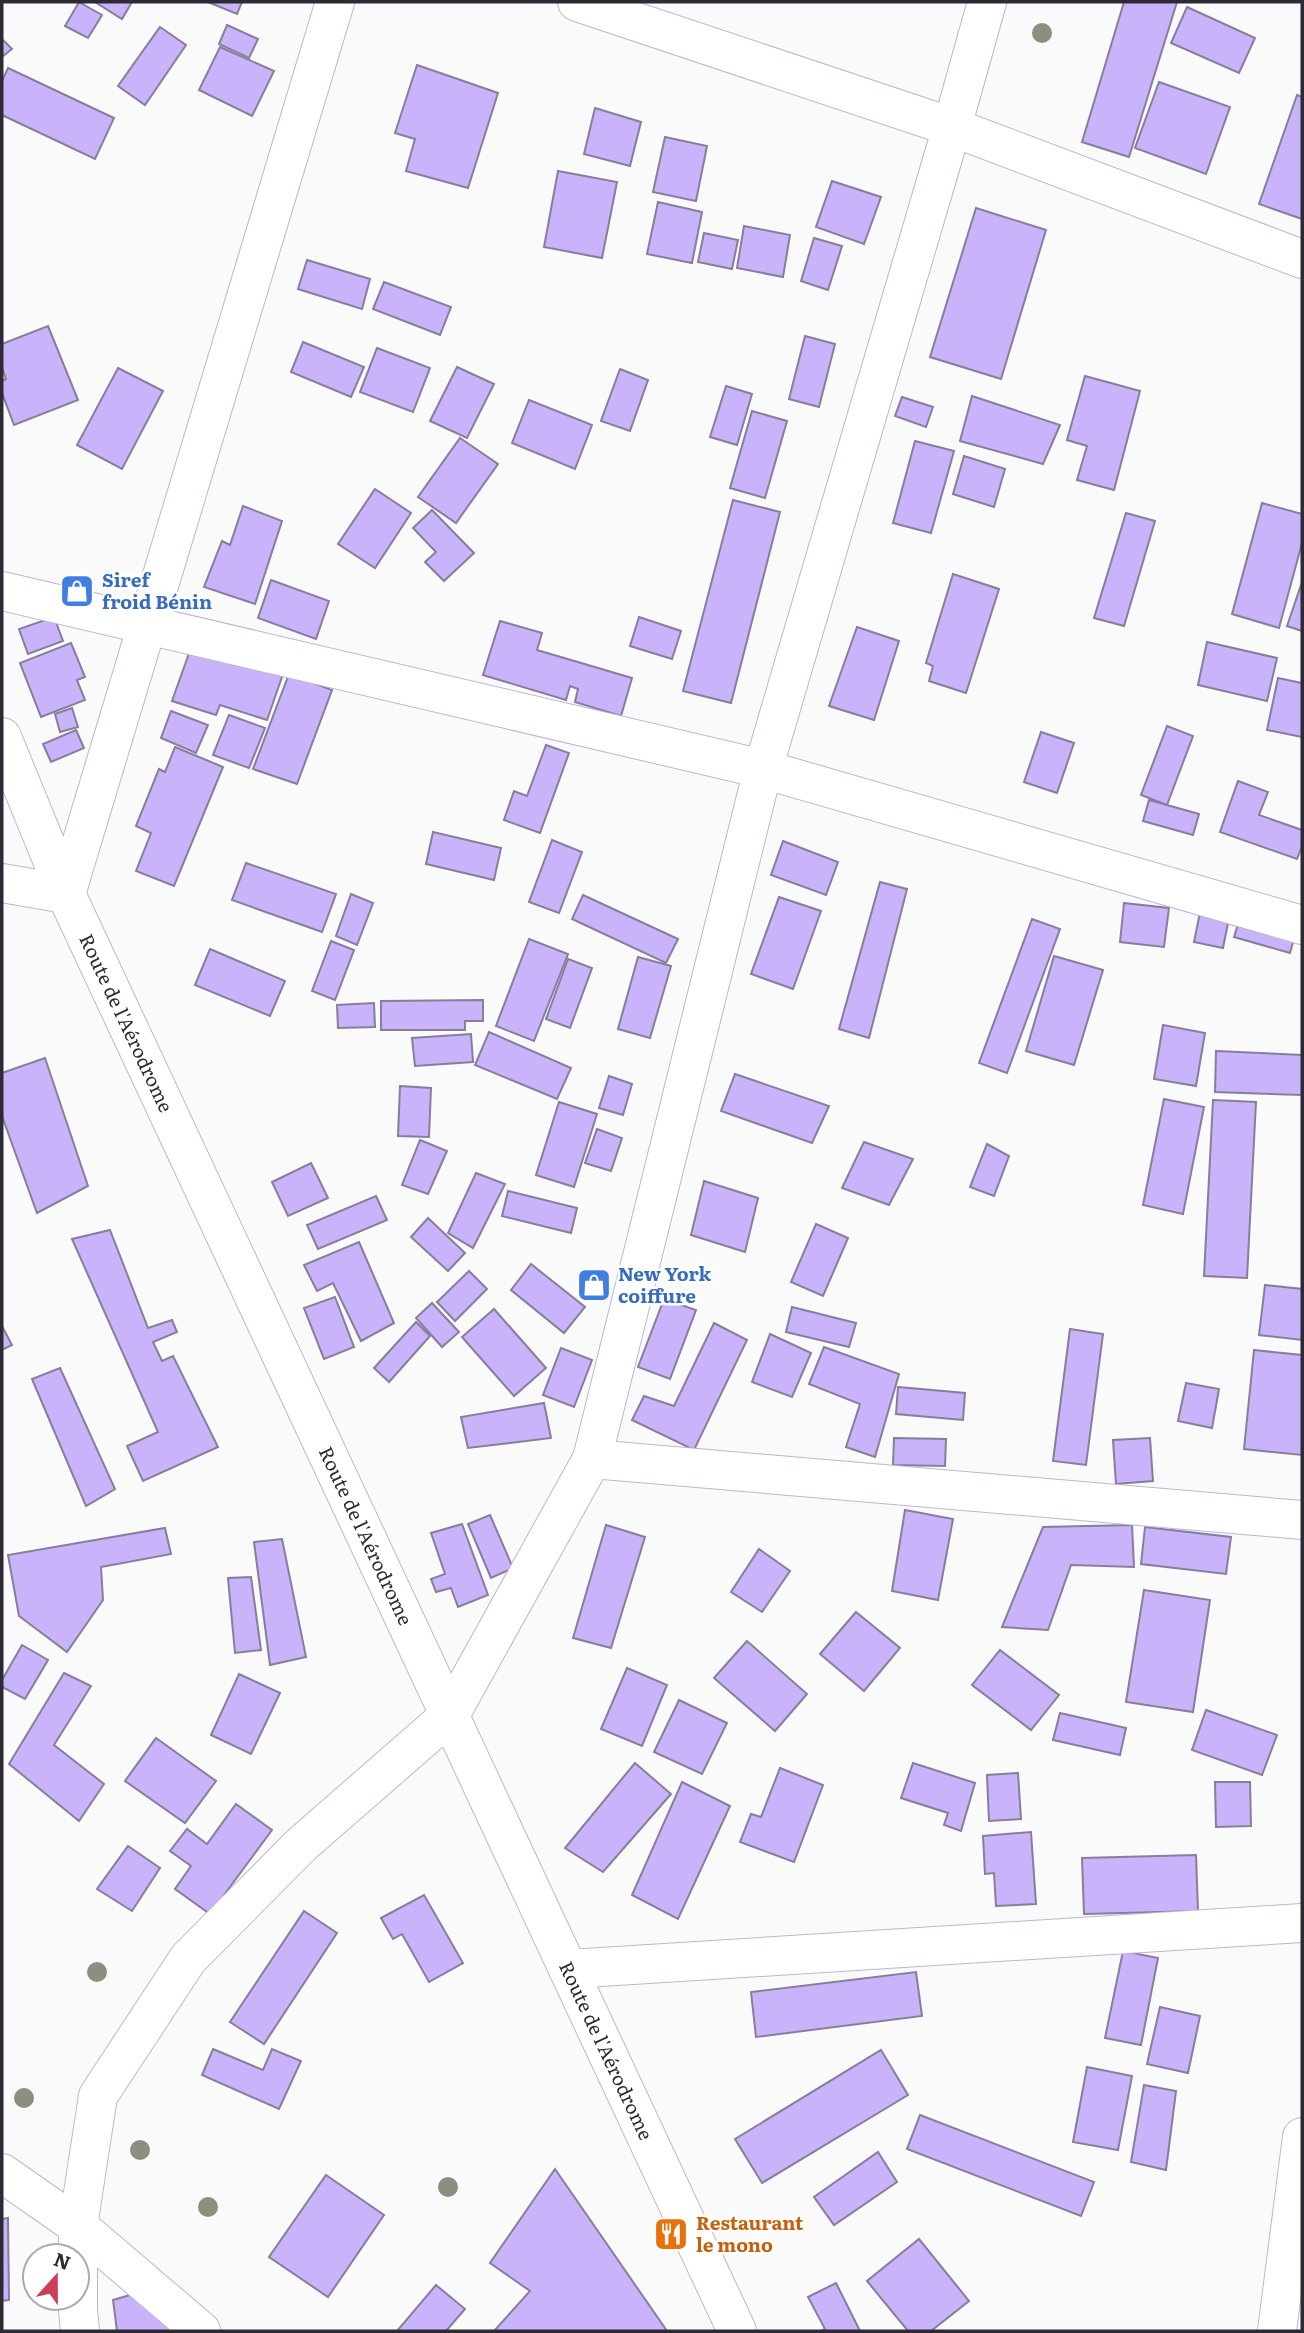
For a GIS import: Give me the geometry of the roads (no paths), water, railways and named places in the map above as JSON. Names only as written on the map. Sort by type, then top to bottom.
[{"type":"street","points":[[2,883],[66,894],[335,2]]},
{"type":"street","points":[[578,2],[952,127],[1302,259]]},
{"type":"street","points":[[80,2331],[78,2226],[98,2096],[188,1959],[301,1844],[450,1715],[592,1459],[763,769],[987,2]]},
{"type":"street","points":[[2,591],[763,769],[1302,925]]},
{"type":"street","name":"Route de l'Aérodrome","points":[[2,737],[66,894],[737,2331]]},
{"type":"street","points":[[592,1459],[1302,1520]]},
{"type":"street","points":[[569,1969],[1302,1923]]},
{"type":"street","points":[[1276,2331],[1302,2137]]},
{"type":"street","points":[[2,2173],[78,2226],[201,2331]]},
{"type":"place","name":"Siref froid Bénin","points":[[77,591]]},
{"type":"place","name":"New York coiffure","points":[[594,1285]]},
{"type":"place","name":"Restaurant le mono","points":[[671,2234]]}]
